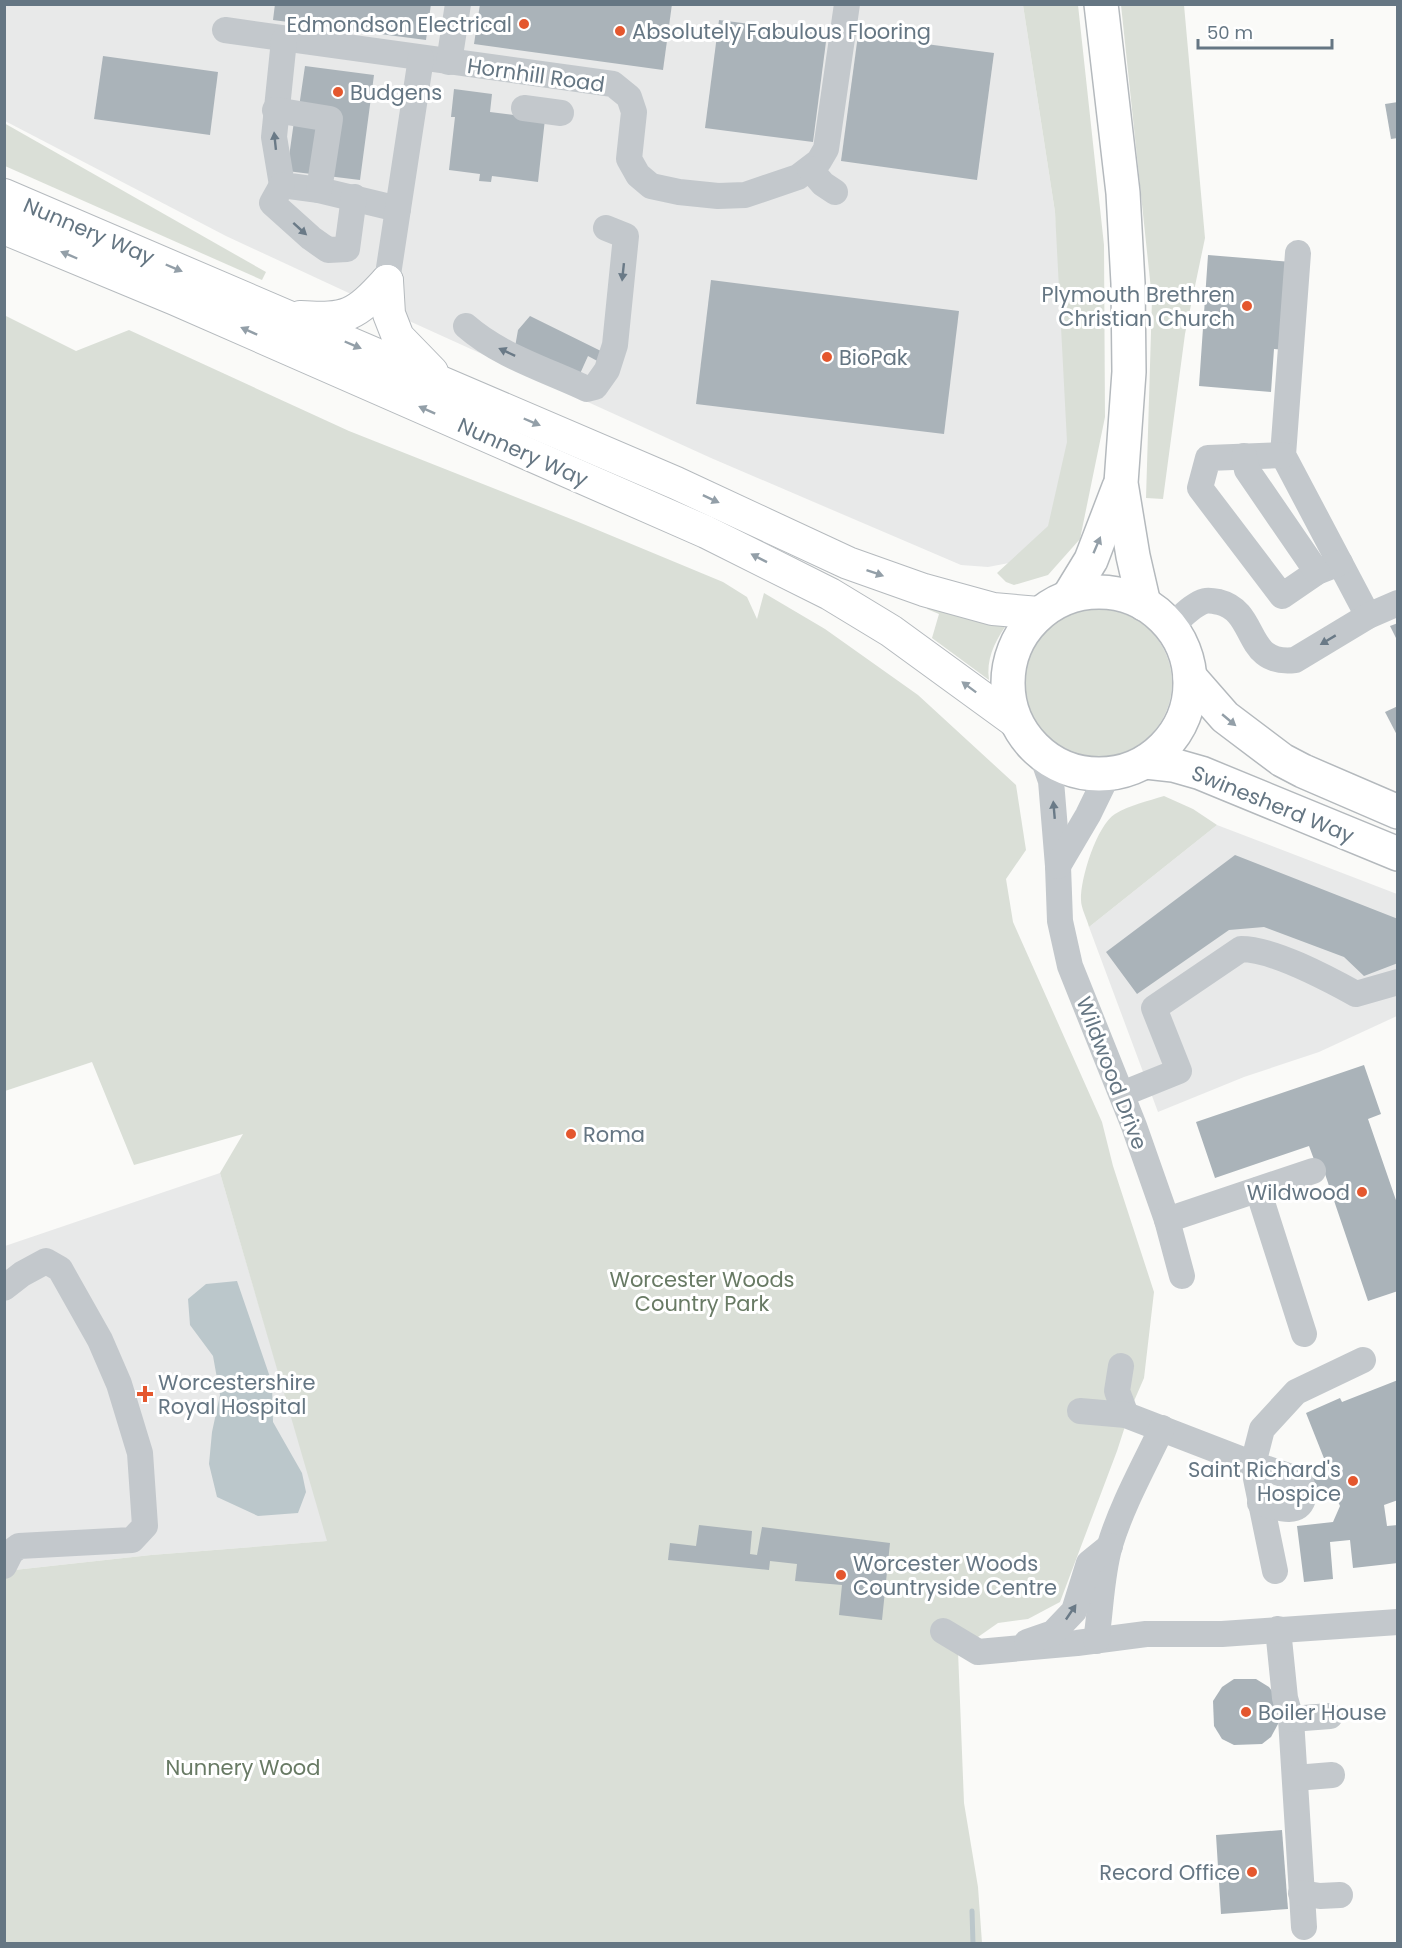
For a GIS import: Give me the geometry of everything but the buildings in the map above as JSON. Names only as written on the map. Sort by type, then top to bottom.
[{"type":"highway","points":[[1101,4],[1123,193],[1128,283],[1129,372],[1121,483],[1133,556],[1144,604]]},
{"type":"highway","points":[[1069,596],[1091,560],[1121,483]]},
{"type":"highway","points":[[1098,591],[1122,594],[1144,604],[1171,626],[1187,660],[1190,677],[1188,698],[1181,723],[1168,744],[1146,762],[1130,769],[1108,774],[1076,772],[1042,755],[1029,742],[1016,722],[1009,700],[1008,676],[1012,652],[1023,631],[1039,613],[1055,602],[1069,596],[1098,591]]},
{"type":"highway","name":"Swinesherd Way","points":[[1190,677],[1225,717],[1264,748],[1303,771],[1398,812]]},
{"type":"highway","name":"Swinesherd Way","points":[[1146,762],[1173,765],[1201,773],[1398,854]]},
{"type":"highway","points":[[1303,771],[1398,807]]},
{"type":"main road","name":"Nunnery Way","points":[[4,195],[676,483],[848,563],[924,590],[993,609],[1039,613]]},
{"type":"main road","name":"Nunnery Way","points":[[4,228],[175,299],[706,532],[830,594],[881,625],[950,672],[1016,722]]},
{"type":"main road","points":[[284,316],[329,319],[341,317],[371,298],[387,281]]},
{"type":"main road","points":[[387,281],[389,314],[398,337],[444,384]]},
{"type":"street","points":[[450,62],[458,4]]},
{"type":"street","points":[[835,192],[823,184],[810,169],[819,161],[826,149],[847,4]]},
{"type":"street","name":"Hornhill Road","points":[[225,30],[613,84],[629,97],[634,112],[629,159],[638,175],[651,186],[679,192],[745,195],[798,177],[810,169]]},
{"type":"street","points":[[284,40],[274,137],[282,185],[272,203],[328,250],[347,249],[354,197]]},
{"type":"street","points":[[387,281],[421,58]]},
{"type":"street","points":[[525,108],[561,113]]},
{"type":"street","points":[[275,110],[330,119],[319,190]]},
{"type":"street","points":[[282,185],[319,190],[398,208]]},
{"type":"street","points":[[466,326],[480,338],[506,352],[587,389],[596,387],[607,370],[615,345],[626,236],[606,228]]},
{"type":"street","points":[[1298,253],[1283,455],[1329,568]]},
{"type":"street","points":[[1283,455],[1208,458],[1200,488],[1282,596],[1329,568]]},
{"type":"street","points":[[1244,456],[1247,470],[1368,616]]},
{"type":"street","points":[[1171,626],[1203,601],[1216,601],[1239,613],[1262,652],[1283,662],[1295,660],[1368,616],[1398,603]]},
{"type":"street","name":"Wildwood Drive","points":[[1042,755],[1051,782],[1060,921],[1070,966],[1122,1094],[1167,1220],[1182,1276]]},
{"type":"street","points":[[1058,866],[1108,774]]},
{"type":"street","points":[[1122,1094],[1179,1071],[1154,1008],[1241,948],[1254,949],[1319,974],[1356,994],[1398,982]]},
{"type":"street","points":[[1167,1220],[1313,1171]]},
{"type":"street","points":[[1258,1190],[1304,1334]]},
{"type":"street","points":[[4,1288],[22,1274],[46,1261],[60,1269],[100,1340],[118,1384],[140,1453],[145,1526],[132,1540],[12,1556]]},
{"type":"street","points":[[1275,1571],[1253,1464],[1262,1429],[1296,1392],[1363,1360]]},
{"type":"street","points":[[1121,1366],[1117,1391],[1126,1415]]},
{"type":"street","points":[[1080,1411],[1126,1415],[1300,1480],[1304,1493],[1302,1502],[1297,1508],[1288,1510],[1260,1503]]},
{"type":"street","points":[[1096,1641],[1110,1546],[1119,1520],[1162,1428]]},
{"type":"street","points":[[1005,1650],[1053,1633],[1074,1611],[1089,1563],[1110,1546]]},
{"type":"street","points":[[943,1631],[978,1652],[1146,1634],[1222,1634],[1398,1622]]},
{"type":"street","points":[[1278,1629],[1285,1698],[1291,1719],[1304,1927]]},
{"type":"street","points":[[1291,1719],[1330,1716]]},
{"type":"street","points":[[1295,1778],[1332,1775]]},
{"type":"street","points":[[1301,1893],[1320,1896],[1340,1895]]},
{"type":"shaded area","points":[[4,5],[1023,5],[1055,212],[1072,419],[1064,497],[1040,546],[1019,561],[988,567],[961,565],[711,458],[226,236],[5,121]]},
{"type":"shaded area","points":[[1217,825],[1397,894],[1397,1016],[1319,1052],[1244,1077],[1158,1112],[1089,927]]},
{"type":"shaded area","name":"Worcestershire Royal Hospital","points":[[220,1173],[328,1541],[151,1555],[5,1571],[5,1246]]},
{"type":"shaded area","points":[[237,1281],[272,1383],[273,1422],[302,1473],[306,1492],[298,1513],[258,1516],[217,1497],[209,1464],[212,1432],[220,1395],[213,1356],[190,1325],[188,1299],[206,1284]]},
{"type":"green space","points":[[1023,5],[1078,5],[1104,245],[1105,417],[1080,539],[1048,575],[1014,585],[1006,582],[997,573],[1048,526],[1067,442],[1055,212]]},
{"type":"green space","points":[[1121,5],[1184,5],[1205,238],[1185,334],[1163,499],[1146,498],[1152,299]]},
{"type":"green space","points":[[4,123],[266,272],[262,280],[5,166]]},
{"type":"green space","name":"Worcester Woods Country Park","points":[[4,315],[76,351],[129,330],[349,431],[723,582],[747,597],[757,619],[764,593],[825,629],[918,695],[1016,785],[1026,850],[1006,879],[1013,922],[1102,1122],[1113,1166],[1154,1292],[1144,1378],[1060,1602],[1028,1619],[998,1623],[958,1651],[964,1803],[978,1887],[982,1943],[5,1943],[5,1571],[151,1555],[327,1541],[220,1173],[243,1134],[134,1165],[92,1062],[5,1091]]},
{"type":"green space","points":[[928,602],[1005,627],[992,652],[989,680],[932,638],[939,614],[927,609]]},
{"type":"green space","points":[[1098,609],[1126,615],[1150,631],[1166,655],[1172,683],[1166,711],[1150,735],[1126,751],[1098,757],[1070,751],[1046,735],[1030,711],[1024,683],[1030,655],[1046,631],[1070,615]]},
{"type":"green space","points":[[1164,796],[1193,809],[1217,825],[1089,927],[1081,903],[1081,891],[1091,853],[1102,829],[1115,814]]},
{"type":"waterway","points":[[972,1911],[973,1944]]},
{"type":"place","name":"Edmondson Electrical","points":[[524,24]]},
{"type":"place","name":"Absolutely Fabulous Flooring","points":[[620,31]]},
{"type":"place","name":"Budgens","points":[[338,92]]},
{"type":"place","name":"Plymouth Brethren Christian Church","points":[[1247,306]]},
{"type":"place","name":"BioPak","points":[[827,357]]},
{"type":"place","name":"Roma","points":[[571,1134]]},
{"type":"place","name":"Wildwood","points":[[1362,1192]]},
{"type":"place","name":"Worcestershire Royal Hospital","points":[[145,1394]]},
{"type":"place","name":"Saint Richard's Hospice","points":[[1353,1481]]},
{"type":"place","name":"Worcester Woods Countryside Centre","points":[[841,1575]]},
{"type":"place","name":"Boiler House","points":[[1246,1712]]},
{"type":"place","name":"Record Office","points":[[1252,1872]]},
{"type":"park label","name":"Nunnery Wood","points":[[243,1767]]}]
